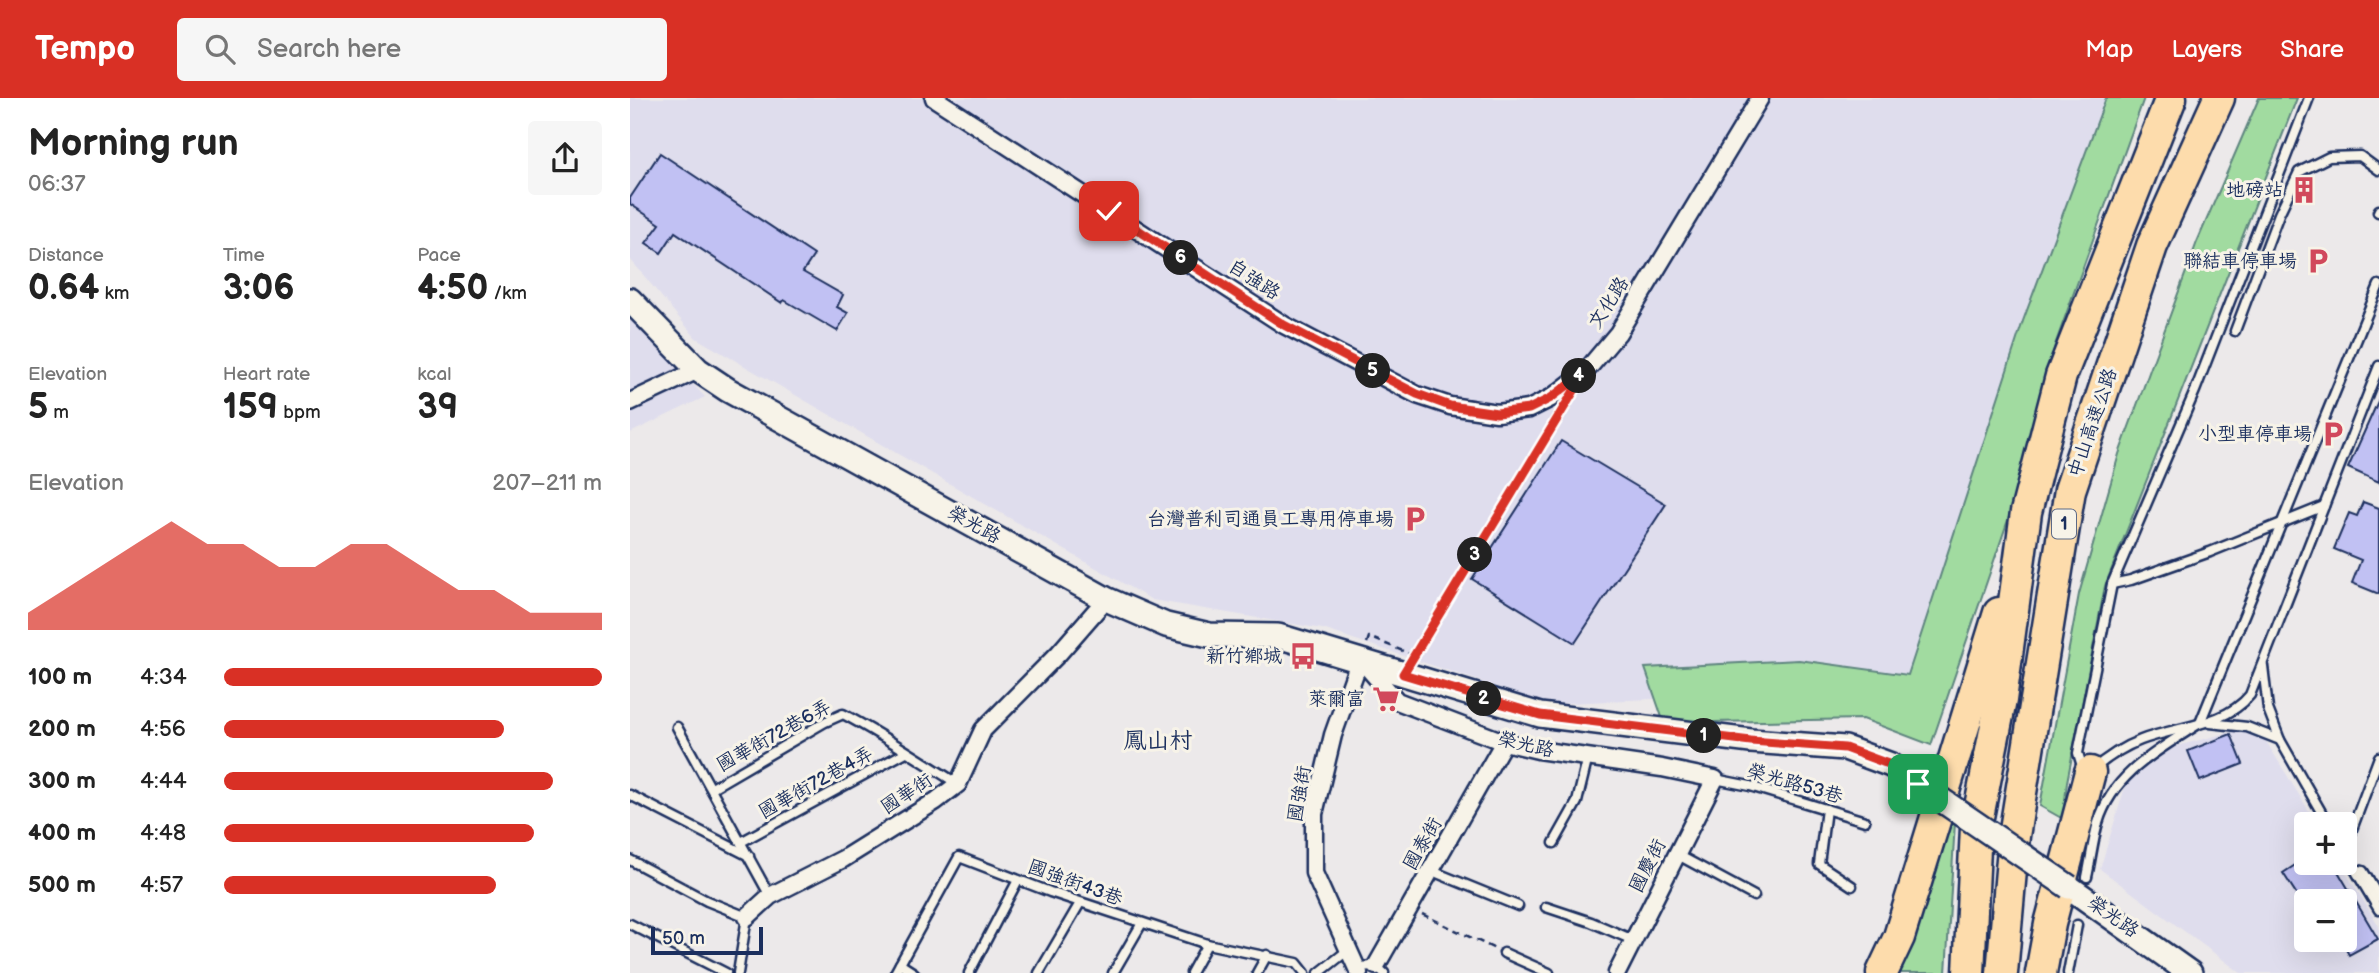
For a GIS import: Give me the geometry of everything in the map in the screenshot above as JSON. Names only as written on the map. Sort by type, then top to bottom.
[{"type":"highway","name":"中山高速公路","points":[[1969,973],[1976,827],[2001,700],[2026,512],[2061,376],[2171,98]]},
{"type":"highway","name":"中山高速公路","points":[[2002,973],[2014,836],[2070,490],[2152,246],[2219,98]]},
{"type":"highway","points":[[1882,973],[1899,937],[2002,601],[2026,512]]},
{"type":"highway","points":[[2041,973],[2050,924],[2090,772]]},
{"type":"street","name":"自強路","points":[[934,98],[1284,325],[1417,394]]},
{"type":"street","name":"文化路","points":[[1417,394],[1450,406],[1497,413],[1529,409],[1551,398],[1586,371],[1618,332],[1760,98]]},
{"type":"street","name":"榮光路","points":[[630,300],[698,370],[728,390],[1106,599],[1166,625],[1209,635],[1278,636],[1540,715],[1751,741],[1845,748],[1891,765],[2078,882],[2190,973]]},
{"type":"street","points":[[630,402],[698,370]]},
{"type":"street","name":"國華街","points":[[747,917],[770,896],[844,859],[936,801],[958,784],[983,730],[1059,653],[1106,599]]},
{"type":"street","name":"榮光路","points":[[1360,659],[1396,701],[1504,742],[1715,779]]},
{"type":"street","name":"國強街","points":[[1357,970],[1314,873],[1314,814],[1334,735],[1360,659]]},
{"type":"street","name":"國泰街","points":[[1380,969],[1410,908],[1504,742]]},
{"type":"street","name":"國慶街","points":[[1617,973],[1715,779]]},
{"type":"lane","points":[[2309,98],[2195,391],[2112,584],[2078,753],[2082,766],[2090,772],[2140,740],[2226,715],[2250,695],[2379,366]]},
{"type":"lane","points":[[2235,331],[2279,214],[2299,172],[2329,157],[2360,156],[2379,170]]},
{"type":"lane","points":[[2078,882],[2098,824],[2113,791],[2126,774],[2200,723],[2379,285]]},
{"type":"lane","points":[[2112,584],[2210,552],[2325,506]]},
{"type":"lane","points":[[2263,663],[2268,709],[2280,740],[2321,812]]},
{"type":"lane","name":"國華街72巷6弄","points":[[712,788],[843,714],[885,736],[958,784]]},
{"type":"lane","points":[[2200,723],[2247,726],[2280,740]]},
{"type":"lane","points":[[677,727],[770,896]]},
{"type":"lane","name":"國華街72巷4弄","points":[[741,842],[906,752]]},
{"type":"lane","points":[[2357,818],[2379,757]]},
{"type":"lane","points":[[1554,843],[1577,802],[1588,758]]},
{"type":"lane","name":"榮光路53巷","points":[[1715,779],[1750,786],[1865,821]]},
{"type":"lane","points":[[630,795],[749,856]]},
{"type":"lane","points":[[1826,809],[1819,864],[1852,886]]},
{"type":"lane","points":[[1678,855],[1754,896]]},
{"type":"lane","name":"國強街43巷","points":[[895,973],[959,857],[1080,903],[1207,944],[1297,963],[1305,973]]},
{"type":"lane","points":[[630,860],[707,901],[747,917],[738,973]]},
{"type":"lane","points":[[2357,870],[2363,871],[2379,897]]},
{"type":"lane","points":[[1432,871],[1518,905]]},
{"type":"lane","points":[[2357,874],[2379,910]]},
{"type":"lane","points":[[969,973],[1018,880]]},
{"type":"lane","points":[[1040,973],[1080,903]]},
{"type":"lane","points":[[1546,908],[1591,922],[1633,940]]},
{"type":"lane","points":[[1113,973],[1142,923]]},
{"type":"lane","points":[[630,924],[726,973]]},
{"type":"lane","points":[[2068,973],[2077,925]]},
{"type":"lane","points":[[1191,973],[1207,944]]},
{"type":"lane","points":[[1319,973],[1348,951]]},
{"type":"lane","points":[[1504,953],[1549,973]]},
{"type":"lane","points":[[1257,973],[1267,955]]},
{"type":"lane","points":[[900,964],[914,973]]},
{"type":"lane","points":[[1357,970],[1380,969]]},
{"type":"path","points":[[1403,674],[1564,406]]},
{"type":"path","points":[[1410,908],[1504,953]]},
{"type":"shaded area","points":[[630,98],[2124,98],[1915,686],[1548,704],[1323,629],[1152,600],[696,338],[630,259]]},
{"type":"shaded area","points":[[630,318],[705,397],[630,433]]},
{"type":"shaded area","points":[[2231,732],[2261,733],[2310,812],[2294,812],[2294,875],[2347,875],[2356,889],[2294,889],[2294,952],[2357,952],[2357,890],[2379,926],[2379,973],[2241,973],[2100,869],[2126,784],[2165,749]]},
{"type":"green space","points":[[2106,98],[2144,98],[2055,345],[2010,514],[1931,745],[1863,719],[1664,723],[1645,668],[1799,660],[1908,675],[2023,321]]},
{"type":"green space","points":[[2259,98],[2297,98],[2105,586],[2067,782],[2063,819],[2040,806],[2079,594],[2119,454],[2197,242]]},
{"type":"green space","points":[[1945,817],[1955,822],[1946,973],[1894,973]]},
{"type":"building","points":[[660,153],[814,255],[803,272],[843,295],[837,307],[848,313],[837,331],[784,300],[782,303],[675,232],[661,253],[646,243],[660,224],[630,204],[630,198]]},
{"type":"building","points":[[2379,399],[2379,482],[2348,468]]},
{"type":"building","points":[[1561,441],[1666,504],[1575,643],[1472,579]]},
{"type":"building","points":[[2363,502],[2379,508],[2379,594],[2352,583],[2361,560],[2334,549],[2349,513],[2357,516]]},
{"type":"building","points":[[2231,734],[2243,764],[2200,781],[2188,751]]},
{"type":"building","points":[[2294,866],[2294,875],[2340,875],[2348,889],[2294,890],[2283,873]]},
{"type":"building","points":[[2357,904],[2378,939],[2357,951]]},
{"type":"place","name":"地磅站","points":[[2304,190]]},
{"type":"place","name":"聯結車停車場","points":[[2318,261]]},
{"type":"place","name":"小型車停車場","points":[[2333,434]]},
{"type":"place","name":"台灣普利司通員工專用停車場","points":[[1415,519]]},
{"type":"place","name":"新竹鄉城","points":[[1303,656]]},
{"type":"place","name":"萊爾富","points":[[1386,699]]},
{"type":"district","name":"鳳山村","points":[[1158,741]]},
{"type":"route","points":[[1109,211],[1284,325],[1417,394],[1450,406],[1497,413],[1529,409],[1551,398],[1586,371],[1403,674],[1540,715],[1658,731],[1845,748],[1891,765],[1918,784]]}]
